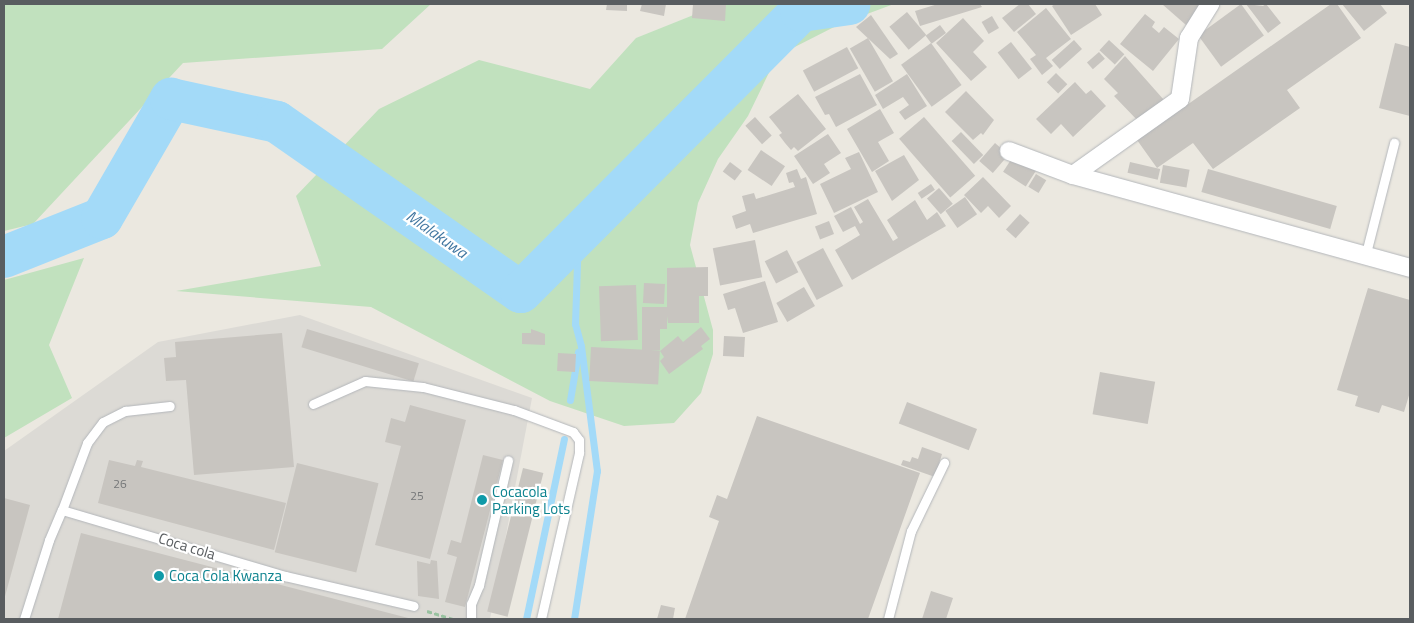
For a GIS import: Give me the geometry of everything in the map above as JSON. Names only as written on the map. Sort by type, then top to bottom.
[{"type":"street","points":[[1073,175],[1180,99],[1189,38],[1210,4]]},
{"type":"street","points":[[1009,151],[1073,175],[1410,268]]},
{"type":"lane","points":[[1365,257],[1394,143]]},
{"type":"lane","points":[[313,404],[365,381],[423,387],[514,410],[559,424],[573,432],[580,447],[541,619]]},
{"type":"lane","points":[[24,619],[48,540],[62,510],[87,442],[103,422],[126,411],[170,406]]},
{"type":"lane","points":[[471,619],[471,604],[480,585],[508,460]]},
{"type":"lane","points":[[888,619],[911,532],[944,463]]},
{"type":"lane","name":"Coca cola","points":[[62,510],[286,576],[414,606]]},
{"type":"path","points":[[414,606],[453,619]]},
{"type":"shaded area","name":"Coca Cola Kwanza","points":[[300,315],[532,398],[490,619],[4,619],[4,451],[158,342]]},
{"type":"green space","points":[[4,4],[431,4],[382,49],[183,63],[33,224],[4,231]]},
{"type":"green space","points":[[721,4],[894,4],[840,24],[777,56],[748,116],[718,159],[698,203],[690,245],[713,330],[713,354],[701,393],[674,423],[624,426],[550,401],[371,307],[176,291],[321,266],[296,196],[379,109],[479,60],[590,89],[636,38]]},
{"type":"green space","points":[[84,258],[49,345],[72,398],[4,438],[4,280]]},
{"type":"building","points":[[607,4],[627,4],[627,11],[606,10]]},
{"type":"building","points":[[642,4],[666,4],[664,16],[640,11]]},
{"type":"building","points":[[693,4],[726,4],[725,21],[692,18]]},
{"type":"building","points":[[938,4],[980,4],[982,7],[920,26],[915,11]]},
{"type":"building","points":[[1020,4],[1028,4],[1036,14],[1014,32],[1002,18]]},
{"type":"building","points":[[1055,4],[1095,4],[1102,15],[1071,35],[1052,6]]},
{"type":"building","points":[[1162,4],[1203,4],[1186,25]]},
{"type":"building","points":[[1241,4],[1264,36],[1221,67],[1198,35]]},
{"type":"building","points":[[1246,4],[1263,6],[1266,4],[1281,23],[1268,33]]},
{"type":"building","points":[[1331,4],[1337,4],[1361,38],[1287,90],[1300,108],[1213,169],[1193,143],[1157,168],[1137,140]]},
{"type":"building","points":[[1342,4],[1380,4],[1387,13],[1364,31]]},
{"type":"building","points":[[1046,8],[1071,39],[1046,58],[1053,66],[1042,75],[1030,59],[1036,55],[1017,32]]},
{"type":"building","points":[[907,12],[926,35],[909,50],[889,27]]},
{"type":"building","points":[[1145,14],[1155,22],[1152,27],[1159,33],[1164,27],[1179,39],[1153,71],[1120,44]]},
{"type":"building","points":[[871,15],[898,54],[890,59],[856,27]]},
{"type":"building","points":[[992,16],[999,28],[989,34],[982,22]]},
{"type":"building","points":[[963,18],[984,41],[973,52],[987,67],[971,81],[936,43]]},
{"type":"building","points":[[940,25],[946,33],[932,44],[926,36]]},
{"type":"building","points":[[868,38],[893,81],[875,92],[850,48]]},
{"type":"building","points":[[1074,40],[1082,49],[1060,69],[1052,60]]},
{"type":"building","points":[[1109,40],[1124,54],[1115,65],[1099,50]]},
{"type":"building","points":[[1011,42],[1032,69],[1019,79],[998,52]]},
{"type":"building","points":[[931,43],[962,85],[932,107],[901,65]]},
{"type":"building","points":[[1395,43],[1410,47],[1410,116],[1379,108]]},
{"type":"building","points":[[847,47],[858,68],[814,92],[803,70]]},
{"type":"building","points":[[1099,52],[1105,59],[1093,69],[1087,62]]},
{"type":"building","points":[[1125,56],[1164,100],[1139,122],[1114,96],[1118,93],[1104,79]]},
{"type":"building","points":[[1056,73],[1067,84],[1058,94],[1047,82]]},
{"type":"building","points":[[860,74],[877,105],[836,127],[829,114],[825,115],[815,97]]},
{"type":"building","points":[[907,74],[927,106],[905,120],[899,112],[909,105],[903,97],[883,109],[875,95]]},
{"type":"building","points":[[1075,82],[1086,94],[1091,90],[1106,106],[1073,137],[1061,124],[1051,134],[1036,119]]},
{"type":"building","points":[[966,91],[994,120],[983,135],[981,133],[973,140],[945,112]]},
{"type":"building","points":[[798,94],[826,129],[798,151],[794,147],[791,150],[785,143],[779,135],[782,133],[769,117]]},
{"type":"building","points":[[880,109],[894,133],[878,142],[889,161],[872,172],[847,129]]},
{"type":"building","points":[[755,117],[772,136],[762,144],[745,126]]},
{"type":"building","points":[[924,117],[975,176],[950,198],[899,139]]},
{"type":"building","points":[[961,132],[983,155],[974,164],[952,141]]},
{"type":"building","points":[[828,134],[841,153],[824,164],[830,173],[813,184],[794,156]]},
{"type":"building","points":[[995,143],[1009,155],[993,173],[979,161]]},
{"type":"building","points":[[761,150],[785,166],[772,186],[748,170]]},
{"type":"building","points":[[859,152],[878,192],[834,213],[820,184],[851,169],[845,158]]},
{"type":"building","points":[[904,155],[919,180],[892,201],[875,171]]},
{"type":"building","points":[[1014,155],[1037,170],[1026,186],[1003,172]]},
{"type":"building","points":[[730,162],[742,171],[735,181],[723,172]]},
{"type":"building","points":[[1130,162],[1160,169],[1158,180],[1128,173]]},
{"type":"building","points":[[1163,165],[1190,170],[1186,187],[1160,183]]},
{"type":"building","points":[[797,169],[801,179],[806,177],[817,214],[753,233],[750,224],[736,229],[732,216],[746,211],[742,196],[754,193],[756,199],[795,187],[793,182],[789,183],[786,173]]},
{"type":"building","points":[[1208,169],[1337,206],[1330,229],[1201,192]]},
{"type":"building","points":[[1036,174],[1046,180],[1039,193],[1028,187]]},
{"type":"building","points":[[983,177],[1011,206],[999,218],[988,206],[981,213],[964,195]]},
{"type":"building","points":[[931,184],[935,190],[922,199],[918,193]]},
{"type":"building","points":[[939,188],[953,204],[941,214],[927,198]]},
{"type":"building","points":[[965,197],[977,214],[957,228],[945,211]]},
{"type":"building","points":[[868,199],[893,241],[898,238],[887,220],[915,200],[927,220],[937,212],[946,226],[852,280],[835,250],[860,235],[855,226],[843,232],[834,216],[851,207],[860,224],[863,222],[854,207]]},
{"type":"building","points":[[1020,214],[1030,223],[1016,238],[1006,230]]},
{"type":"building","points":[[829,221],[834,234],[820,239],[815,226]]},
{"type":"building","points":[[755,240],[762,277],[720,286],[713,248]]},
{"type":"building","points":[[823,248],[843,286],[817,300],[797,262]]},
{"type":"building","points":[[787,250],[798,272],[776,284],[765,261]]},
{"type":"building","points":[[708,267],[708,296],[699,296],[699,323],[668,323],[667,316],[667,329],[660,329],[660,350],[642,350],[642,307],[667,307],[667,268]]},
{"type":"building","points":[[765,281],[778,322],[743,333],[735,308],[728,310],[723,294]]},
{"type":"building","points":[[644,283],[665,284],[664,304],[643,303]]},
{"type":"building","points":[[636,285],[638,340],[601,341],[599,286]]},
{"type":"building","points":[[804,287],[815,306],[787,322],[776,303]]},
{"type":"building","points":[[1368,288],[1410,300],[1410,392],[1404,412],[1382,405],[1379,413],[1355,406],[1358,396],[1337,390]]},
{"type":"building","points":[[701,327],[710,339],[701,346],[703,349],[669,374],[660,361],[664,357],[660,351],[678,336],[683,342]]},
{"type":"building","points":[[307,329],[419,363],[413,381],[301,347]]},
{"type":"building","points":[[531,329],[545,334],[545,345],[522,344],[522,333],[531,333]]},
{"type":"building","points":[[282,333],[294,467],[194,475],[186,380],[166,381],[164,358],[176,357],[175,342]]},
{"type":"building","points":[[724,336],[745,337],[744,357],[723,356]]},
{"type":"building","points":[[591,347],[660,351],[658,385],[589,381]]},
{"type":"building","points":[[558,353],[576,354],[575,372],[557,371]]},
{"type":"building","points":[[1100,372],[1155,382],[1148,424],[1093,414]]},
{"type":"building","points":[[907,402],[977,429],[969,450],[899,423]]},
{"type":"building","points":[[410,405],[466,420],[430,559],[375,545],[401,446],[385,442],[391,418],[405,422]]},
{"type":"building","points":[[757,416],[920,473],[868,619],[685,619],[719,521],[709,517],[717,495],[727,499]]},
{"type":"building","points":[[922,447],[942,454],[935,477],[901,465],[903,460],[910,462],[912,457],[918,459]]},
{"type":"building","name":"Cocacola Parking Lots","points":[[483,455],[503,460],[465,607],[445,602],[457,557],[447,554],[451,540],[461,543]]},
{"type":"building","points":[[109,460],[135,466],[137,460],[143,461],[141,467],[286,503],[274,550],[98,503]]},
{"type":"building","points":[[297,463],[379,483],[356,573],[275,552]]},
{"type":"building","points":[[523,468],[543,473],[508,617],[487,612]]},
{"type":"building","points":[[4,498],[30,505],[4,600]]},
{"type":"building","name":"Coca Cola Kwanza","points":[[81,533],[412,619],[58,619]]},
{"type":"building","points":[[431,560],[437,561],[439,599],[418,596],[417,561],[430,564]]},
{"type":"building","points":[[931,591],[953,598],[946,619],[922,619]]},
{"type":"building","points":[[661,605],[675,608],[673,619],[657,619]]},
{"type":"waterway","name":"Mlalakuwa","points":[[4,257],[102,218],[171,99],[277,122],[521,292],[801,11],[849,4]]},
{"type":"waterway","points":[[574,619],[597,471],[581,346],[575,324],[578,235]]},
{"type":"waterway","points":[[570,400],[578,352]]},
{"type":"waterway","points":[[526,619],[564,439]]},
{"type":"place","name":"Cocacola Parking Lots","points":[[482,500]]},
{"type":"place","name":"Coca Cola Kwanza","points":[[159,576]]}]
